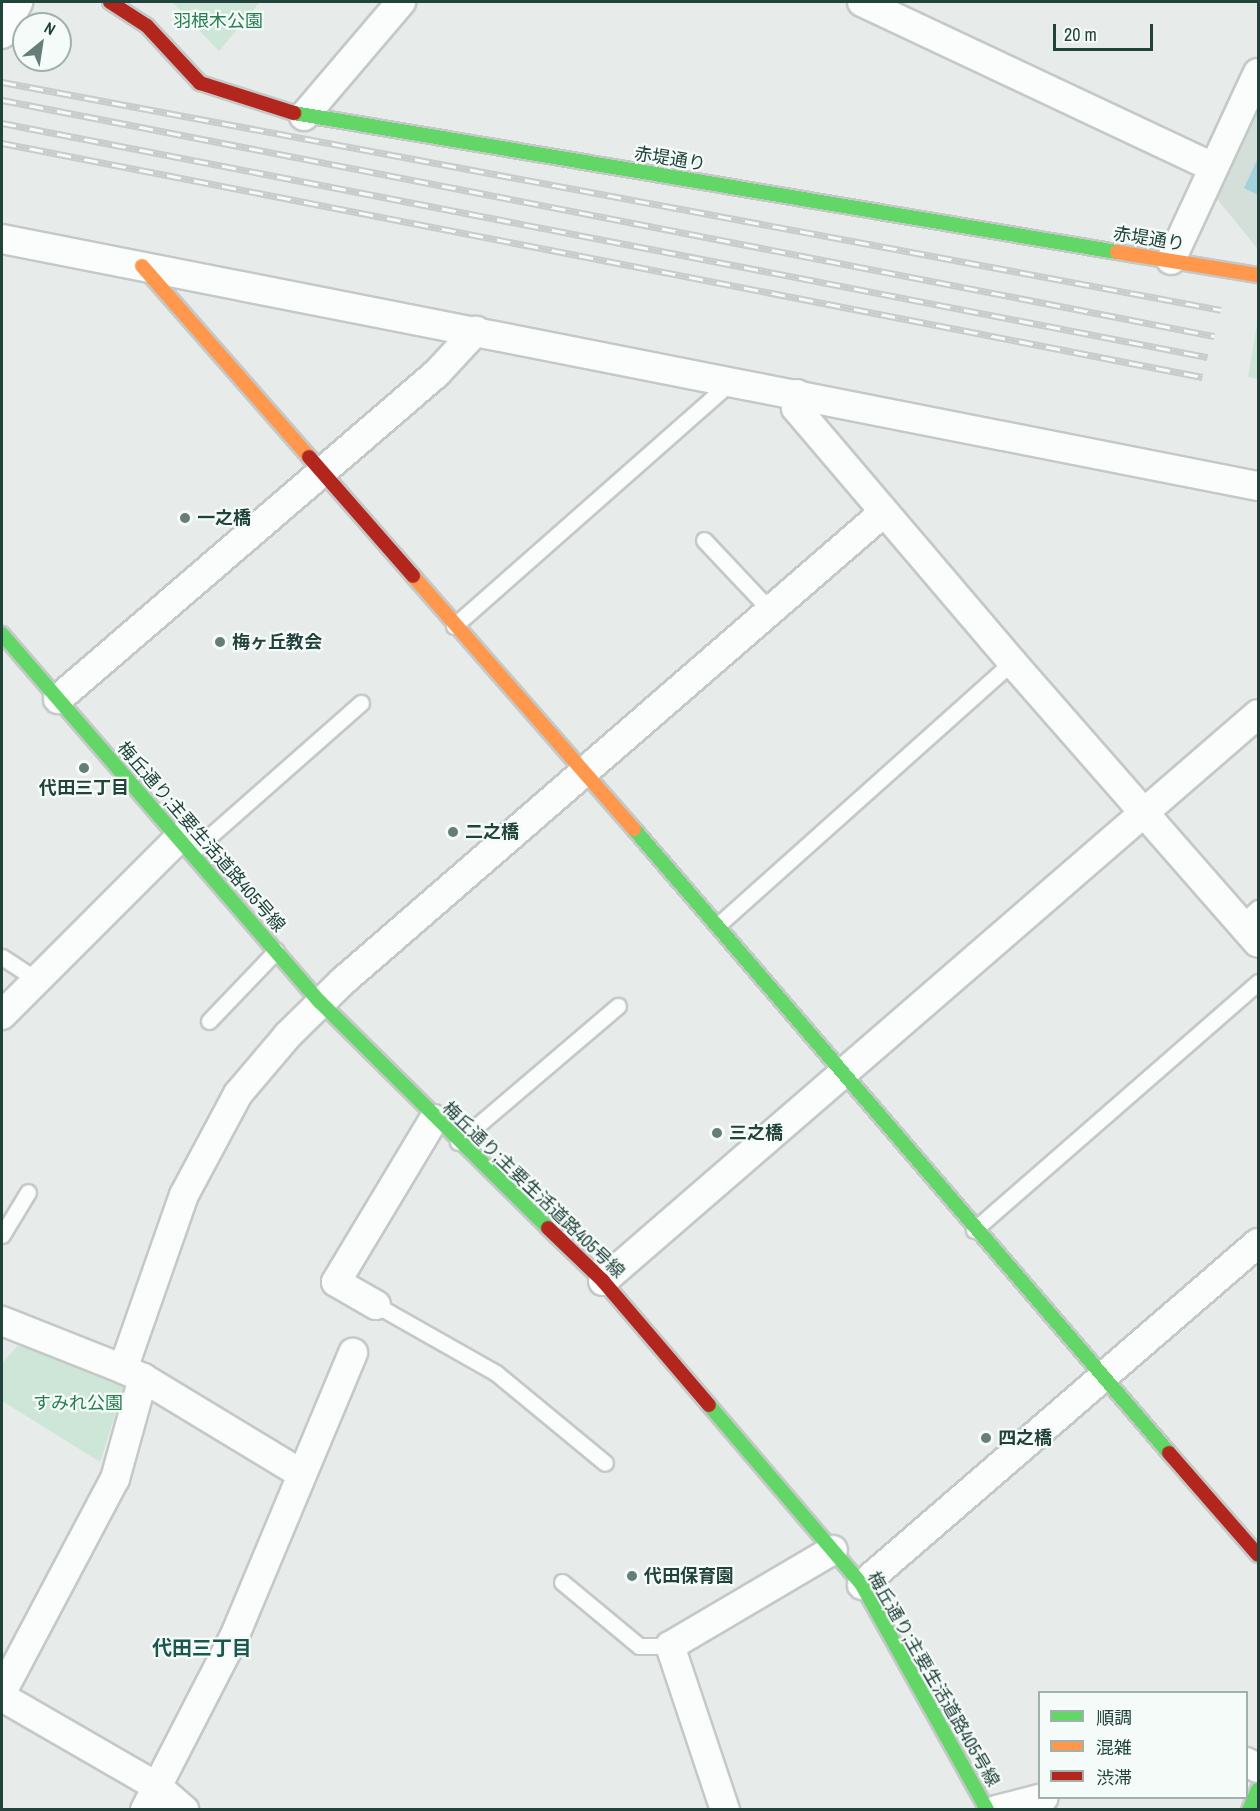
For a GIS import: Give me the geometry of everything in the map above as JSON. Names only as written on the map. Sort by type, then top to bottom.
[{"type":"street","points":[[2,34],[18,2]]},
{"type":"street","name":"赤堤通り","points":[[110,2],[147,26],[200,83],[304,116],[1258,275]]},
{"type":"street","points":[[304,116],[400,2]]},
{"type":"street","points":[[862,2],[1212,167]]},
{"type":"street","points":[[1171,260],[1212,167],[1258,73]]},
{"type":"street","points":[[2,239],[1258,486]]},
{"type":"street","points":[[142,266],[454,626],[718,925],[844,1072],[974,1230],[1258,1555]]},
{"type":"street","points":[[58,699],[436,374],[476,331]]},
{"type":"street","points":[[797,394],[796,408],[1012,662],[1146,812],[1252,925]]},
{"type":"street","points":[[2,1692],[115,1479],[133,1374],[184,1195],[232,1104],[320,1002],[769,609],[884,512]]},
{"type":"street","name":"梅丘通り;主要生活道路405号線","points":[[2,634],[186,844],[320,1002],[458,1143],[603,1281],[833,1550],[862,1585],[987,1809]]},
{"type":"street","points":[[603,1281],[1258,714]]},
{"type":"street","points":[[2,1016],[37,980],[186,844]]},
{"type":"street","points":[[376,1305],[336,1282],[434,1119]]},
{"type":"street","points":[[862,1585],[1258,1243]]},
{"type":"street","points":[[2,1321],[133,1374],[300,1473]]},
{"type":"street","points":[[151,1798],[235,1635],[300,1473],[353,1353]]},
{"type":"street","points":[[725,1809],[670,1646],[833,1550]]},
{"type":"street","points":[[2,1697],[151,1798],[184,1809]]},
{"type":"street","points":[[1249,1809],[1258,1790]]},
{"type":"street","points":[[996,1809],[1038,1798]]},
{"type":"lane","points":[[454,626],[730,383]]},
{"type":"lane","points":[[704,540],[769,609]]},
{"type":"lane","points":[[718,925],[1012,662]]},
{"type":"lane","points":[[186,844],[361,703]]},
{"type":"lane","points":[[209,1021],[276,951]]},
{"type":"lane","points":[[2,957],[37,980]]},
{"type":"lane","points":[[974,1230],[1258,982]]},
{"type":"lane","points":[[458,1143],[618,1006]]},
{"type":"lane","points":[[2,1235],[28,1192]]},
{"type":"lane","points":[[376,1305],[496,1373],[605,1463]]},
{"type":"lane","points":[[562,1582],[639,1646],[670,1646]]},
{"type":"shaded area","points":[[1258,94],[1258,249],[1212,193]]},
{"type":"green space","name":"羽根木公園","points":[[172,2],[260,2],[219,51]]},
{"type":"green space","points":[[1258,319],[1258,379],[1248,377]]},
{"type":"green space","name":"すみれ公園","points":[[23,1340],[127,1378],[100,1462],[2,1401],[2,1363]]},
{"type":"water","points":[[1258,158],[1258,195],[1244,188]]},
{"type":"railway","points":[[2,82],[1221,310]]},
{"type":"railway","points":[[2,100],[1214,336]]},
{"type":"railway","points":[[2,123],[1207,357]]},
{"type":"railway","points":[[2,143],[1202,377]]},
{"type":"traffic: fast","points":[[294,113],[1117,252]]},
{"type":"traffic: fast","points":[[2,634],[320,1002],[548,1228]]},
{"type":"traffic: fast","points":[[634,829],[1169,1453]]},
{"type":"traffic: fast","points":[[709,1405],[862,1585],[987,1810]]},
{"type":"traffic: fast","points":[[1249,1810],[1258,1790]]},
{"type":"traffic: slow","points":[[1117,252],[1258,275]]},
{"type":"traffic: slow","points":[[142,266],[309,457]]},
{"type":"traffic: slow","points":[[413,576],[634,829]]},
{"type":"traffic: jam","points":[[110,2],[147,26],[200,83],[294,113]]},
{"type":"traffic: jam","points":[[309,457],[413,576]]},
{"type":"traffic: jam","points":[[548,1228],[603,1281],[709,1405]]},
{"type":"traffic: jam","points":[[1169,1453],[1258,1555]]},
{"type":"place","name":"一之橋","points":[[185,518]]},
{"type":"place","name":"梅ヶ丘教会","points":[[220,642]]},
{"type":"place","name":"代田三丁目","points":[[84,768]]},
{"type":"place","name":"二之橋","points":[[453,832]]},
{"type":"place","name":"三之橋","points":[[717,1133]]},
{"type":"place","name":"四之橋","points":[[986,1438]]},
{"type":"place","name":"代田保育園","points":[[632,1576]]},
{"type":"district","name":"代田三丁目","points":[[202,1647]]}]
